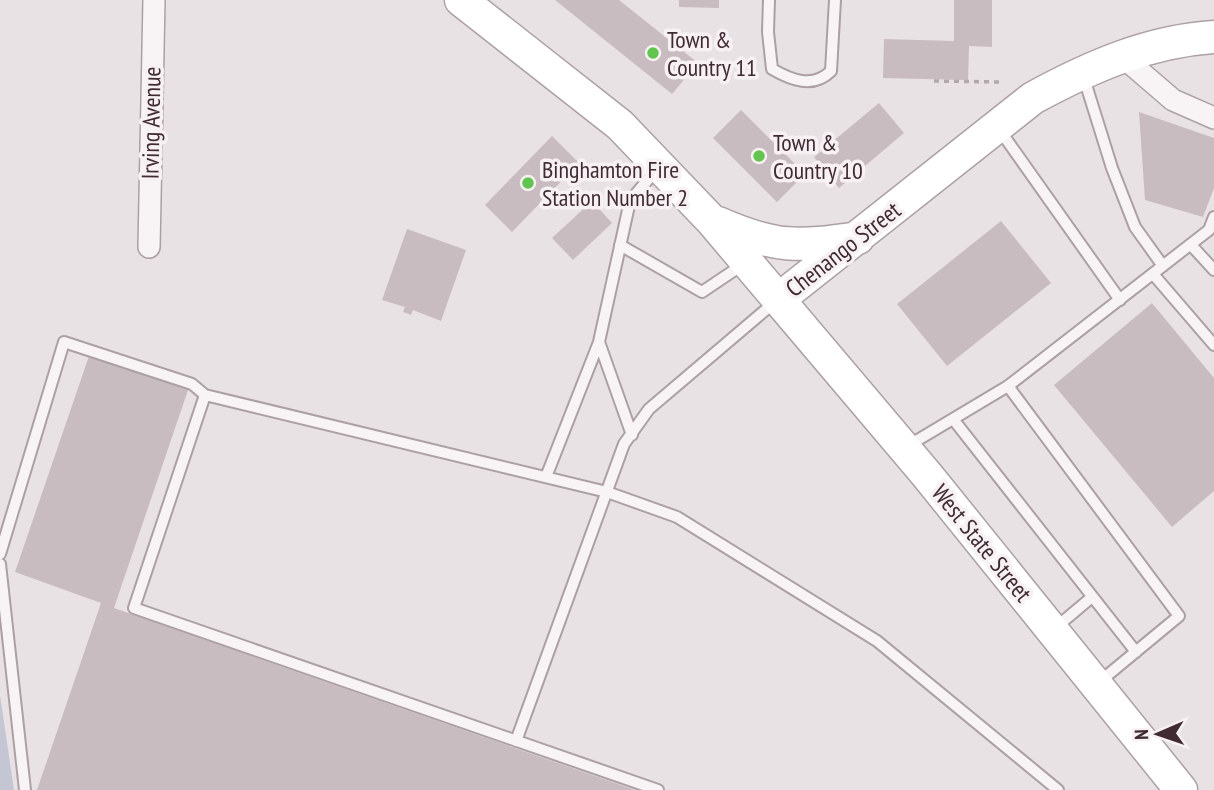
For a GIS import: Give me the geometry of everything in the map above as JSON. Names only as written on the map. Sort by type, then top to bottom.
[{"type":"street","name":"Irving Avenue","points":[[149,247],[153,0]]},
{"type":"street","name":"Chenango Street","points":[[470,2],[620,125],[712,221],[779,299],[1033,98],[1082,73],[1123,57],[1186,38],[1214,37]]},
{"type":"street","points":[[1123,57],[1173,100],[1214,118]]},
{"type":"street","points":[[712,221],[754,239],[781,245],[814,244],[859,237]]},
{"type":"street","name":"West State Street","points":[[779,299],[904,448],[1181,790]]},
{"type":"lane","points":[[769,0],[768,32],[772,69],[791,80],[816,81],[831,71],[834,59],[835,0]]},
{"type":"lane","points":[[1082,73],[1112,169],[1135,228],[1163,266]]},
{"type":"lane","points":[[998,126],[1120,300]]},
{"type":"lane","points":[[545,477],[599,342],[630,201],[659,166]]},
{"type":"lane","points":[[904,448],[1008,386],[1209,230],[1214,217]]},
{"type":"lane","points":[[1191,244],[1214,270]]},
{"type":"lane","points":[[620,245],[702,292],[747,262]]},
{"type":"lane","points":[[1153,274],[1214,345]]},
{"type":"lane","points":[[516,741],[624,444],[649,409],[779,299]]},
{"type":"lane","points":[[0,554],[64,342],[192,384],[205,396],[607,492],[677,517],[877,641],[1058,790]]},
{"type":"lane","points":[[599,342],[632,435]]},
{"type":"lane","points":[[1008,386],[1179,616],[1096,685]]},
{"type":"lane","points":[[205,396],[134,608],[658,790]]},
{"type":"lane","points":[[953,419],[1136,652]]},
{"type":"lane","points":[[0,564],[25,790]]},
{"type":"lane","points":[[1052,631],[1092,597]]},
{"type":"path","points":[[934,81],[1002,82]]},
{"type":"shaded area","points":[[0,695],[14,790],[0,790]]},
{"type":"building","name":"Town & Country 11","points":[[555,0],[619,0],[698,63],[672,94]]},
{"type":"building","points":[[679,0],[719,0],[719,8],[679,7]]},
{"type":"building","points":[[954,0],[992,0],[992,47],[969,46],[968,80],[883,78],[884,39],[954,41]]},
{"type":"building","points":[[879,103],[904,133],[839,188],[814,157]]},
{"type":"building","name":"Town & Country 10","points":[[741,110],[805,174],[777,202],[713,138]]},
{"type":"building","points":[[1139,112],[1214,138],[1214,188],[1203,217],[1145,200]]},
{"type":"building","points":[[552,136],[579,163],[512,232],[485,205]]},
{"type":"building","points":[[592,201],[612,223],[573,260],[552,238]]},
{"type":"building","points":[[1001,221],[1051,283],[947,366],[897,304]]},
{"type":"building","points":[[407,229],[466,250],[441,321],[413,310],[411,315],[403,312],[405,307],[382,300]]},
{"type":"building","points":[[1152,303],[1214,378],[1214,491],[1172,527],[1054,385]]},
{"type":"building","points":[[89,356],[188,390],[114,608],[635,790],[37,790],[101,603],[15,572]]},
{"type":"place","name":"Town & Country 11","points":[[653,53]]},
{"type":"place","name":"Town & Country 10","points":[[759,156]]},
{"type":"place","name":"Binghamton Fire Station Number 2","points":[[528,183]]}]
